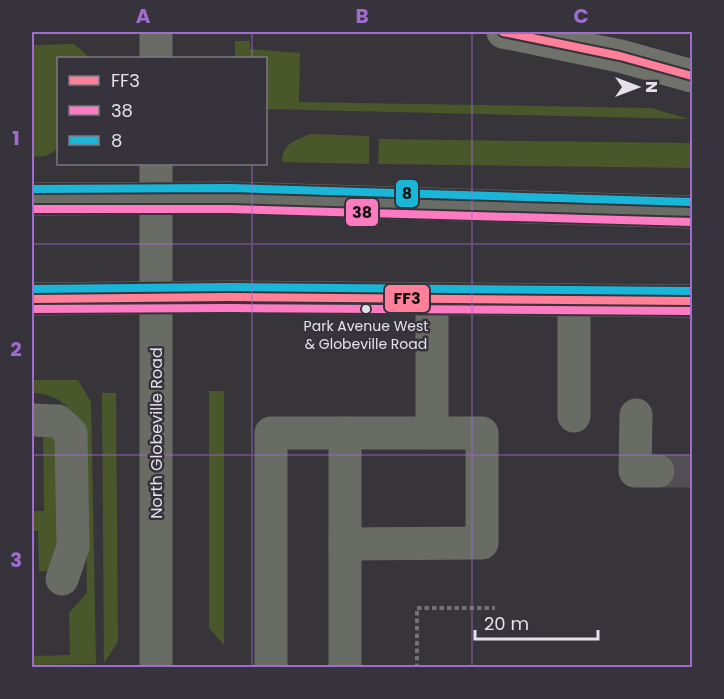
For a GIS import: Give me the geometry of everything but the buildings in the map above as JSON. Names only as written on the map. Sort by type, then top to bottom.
[{"type":"highway","points":[[503,32],[620,56],[693,76]]},
{"type":"main road","points":[[32,199],[156,198],[693,212]]},
{"type":"main road","points":[[32,298],[693,301]]},
{"type":"street","points":[[156,32],[156,57]]},
{"type":"street","name":"North Globeville Road","points":[[156,165],[156,668]]},
{"type":"street","points":[[432,299],[432,433]]},
{"type":"street","points":[[574,300],[574,416]]},
{"type":"street","points":[[636,415],[634,471],[658,471]]},
{"type":"street","points":[[32,420],[58,421],[71,433],[73,547],[62,579]]},
{"type":"street","points":[[271,668],[272,433],[482,433],[482,543],[345,544]]},
{"type":"street","points":[[345,433],[345,668]]},
{"type":"path","points":[[417,668],[417,608],[495,608]]},
{"type":"green space","points":[[235,41],[250,41],[250,49],[300,53],[299,102],[651,108],[689,119],[267,109],[267,57],[235,57]]},
{"type":"green space","points":[[74,44],[89,57],[57,57],[57,150],[45,156],[32,157],[32,45]]},
{"type":"green space","points":[[311,134],[369,136],[369,164],[282,162],[284,151],[290,144]]},
{"type":"green space","points":[[379,139],[692,143],[692,168],[378,164]]},
{"type":"green space","points":[[32,380],[78,380],[91,402],[96,664],[32,665],[32,656],[70,655],[69,613],[87,593],[85,432],[64,404],[50,396],[32,393]]},
{"type":"green space","points":[[209,391],[224,391],[224,645],[209,628]]},
{"type":"green space","points":[[102,393],[116,393],[118,642],[104,663]]},
{"type":"green space","points":[[43,430],[63,441],[62,546],[47,571],[39,571],[38,531],[32,531],[32,511],[44,511]]},
{"type":"tunnel","points":[[658,471],[692,471]]},
{"type":"transit line","name":"FF3","points":[[503,32],[620,56],[692,76]]},
{"type":"transit line","name":"8","points":[[32,189],[230,188],[692,202]]},
{"type":"transit line","name":"38","points":[[32,209],[230,209],[692,222]]},
{"type":"transit line","name":"8","points":[[32,289],[230,287],[692,291]]},
{"type":"transit line","name":"FF3","points":[[32,299],[230,297],[692,301]]},
{"type":"transit line","name":"38","points":[[32,309],[692,311]]},
{"type":"place","name":"Park Avenue West & Globeville Road","points":[[366,309]]}]
